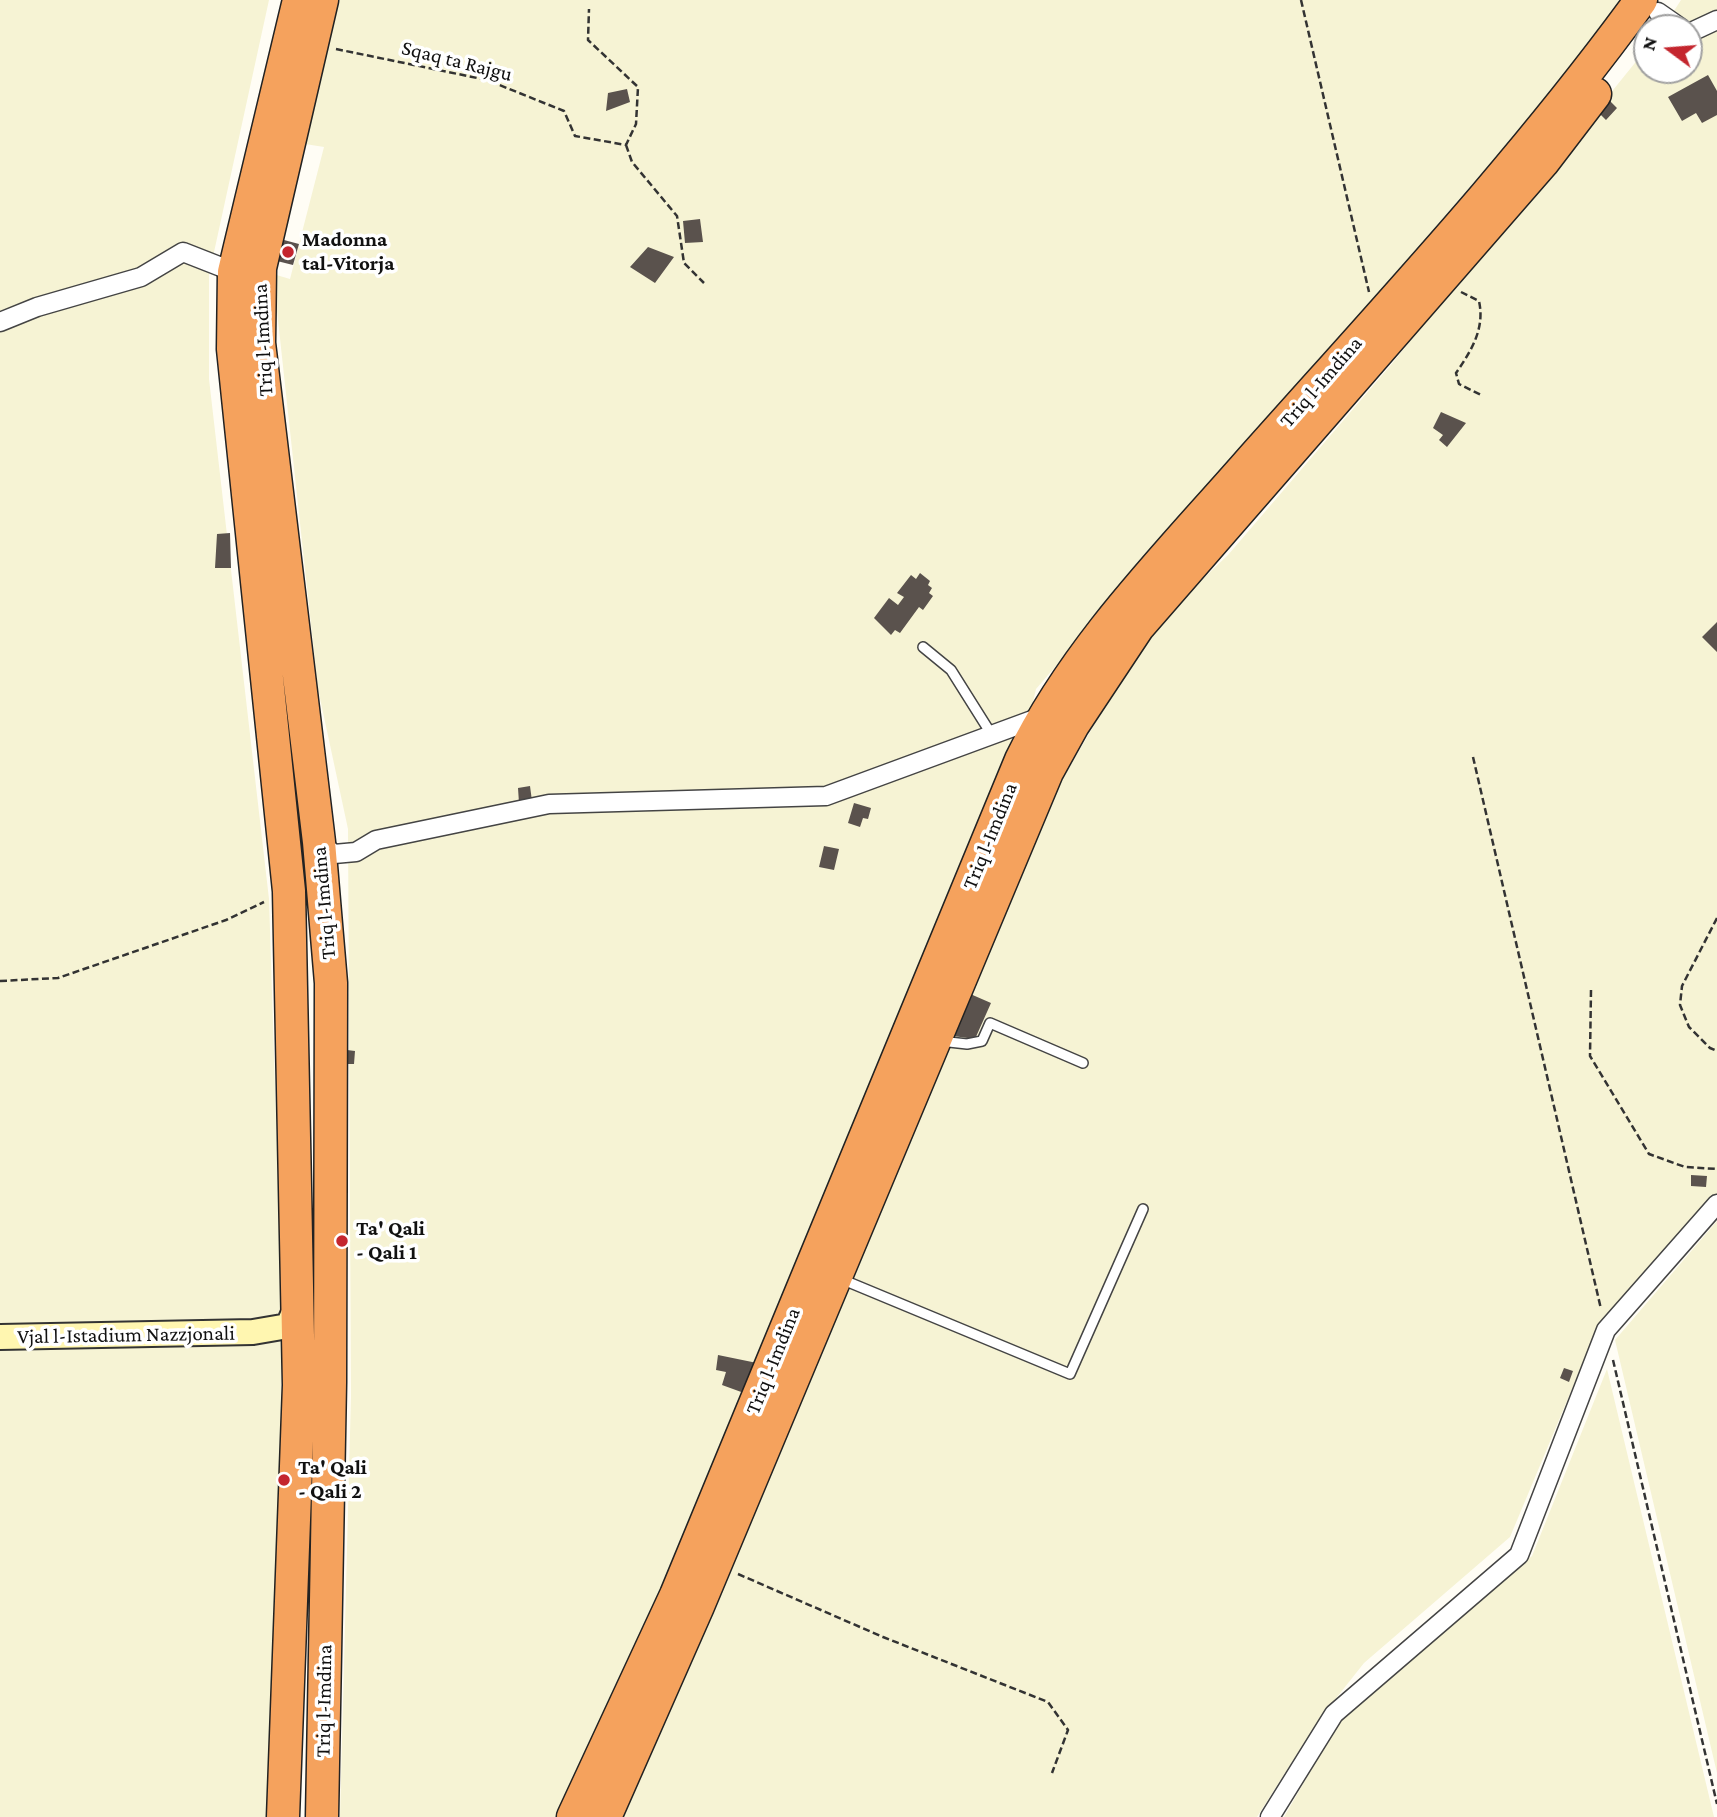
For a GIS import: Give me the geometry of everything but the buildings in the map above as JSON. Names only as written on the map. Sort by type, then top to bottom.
[{"type":"highway","name":"Triq l-Imdina","points":[[283,1817],[298,1302],[289,891],[233,349],[234,272],[299,0]]},
{"type":"highway","name":"Triq l-Imdina","points":[[322,0],[260,268],[259,343],[319,842],[331,983],[330,1384],[322,1817]]},
{"type":"highway","name":"Triq l-Imdina","points":[[573,1817],[676,1595],[1021,760],[1043,716],[1112,618],[1523,150],[1661,10]]},
{"type":"highway","name":"Triq l-Imdina","points":[[606,1817],[716,1564],[1047,772],[1073,725],[1138,627],[1544,162],[1661,10]]},
{"type":"main road","name":"Vjal l-Istadium Nazzjonali","points":[[0,1337],[253,1332],[288,1326],[298,1302]]},
{"type":"main road","points":[[253,1332],[285,1346],[297,1362]]},
{"type":"street","points":[[0,322],[37,307],[141,277],[183,252],[234,272]]},
{"type":"street","points":[[319,842],[334,854],[356,852],[376,840],[549,804],[826,796],[990,733],[1043,716]]},
{"type":"street","points":[[1270,1817],[1334,1714],[1519,1555],[1606,1330],[1717,1204]]},
{"type":"lane","points":[[923,647],[951,670],[990,733]]},
{"type":"lane","points":[[935,1040],[967,1044],[982,1041],[990,1023],[1083,1063]]},
{"type":"lane","points":[[836,1277],[1070,1374],[1143,1209]]},
{"type":"path","points":[[1301,0],[1376,318]]},
{"type":"path","points":[[589,9],[588,40],[638,87],[636,124],[626,145],[632,162],[677,216],[684,263],[704,283]]},
{"type":"path","name":"Sqaq ta Rajgu","points":[[312,46],[487,80],[564,111],[575,136],[626,145]]},
{"type":"path","points":[[1439,282],[1479,300],[1483,319],[1470,352],[1456,373],[1459,384],[1483,396]]},
{"type":"path","points":[[1473,757],[1717,1804]]},
{"type":"path","points":[[0,981],[58,978],[226,920],[289,891]]},
{"type":"path","points":[[1717,918],[1682,986],[1680,1005],[1689,1027],[1710,1048],[1717,1051]]},
{"type":"path","points":[[1591,990],[1590,1056],[1649,1154],[1685,1167],[1717,1169]]},
{"type":"path","points":[[716,1564],[883,1637],[1048,1702],[1068,1730],[1052,1773]]},
{"type":"shaded area","points":[[0,0],[269,0],[209,275],[209,379],[269,899],[282,1304],[278,1642],[268,1817],[0,1817]]},
{"type":"shaded area","points":[[334,0],[1623,0],[1571,70],[1036,689],[1027,728],[637,1650],[559,1817],[340,1817],[351,1396],[348,829],[318,689],[273,274],[290,279],[324,147],[299,143]]},
{"type":"shaded area","points":[[1681,0],[1717,0],[1717,1196],[1598,1327],[1510,1537],[1364,1663],[1318,1721],[1257,1817],[621,1817],[844,1300],[1055,792],[1111,696],[1166,614],[1228,555],[1390,366],[1633,65],[1633,84],[1703,84],[1703,14],[1672,14]]},
{"type":"shaded area","points":[[1717,1221],[1717,1773],[1615,1340]]},
{"type":"shaded area","points":[[1607,1369],[1714,1817],[1284,1817],[1340,1720],[1532,1556]]},
{"type":"place","name":"Madonna tal-Vitorja","points":[[288,252]]},
{"type":"place","name":"Ta' Qali - Qali 1","points":[[342,1241]]},
{"type":"place","name":"Ta' Qali - Qali 2","points":[[284,1480]]}]
